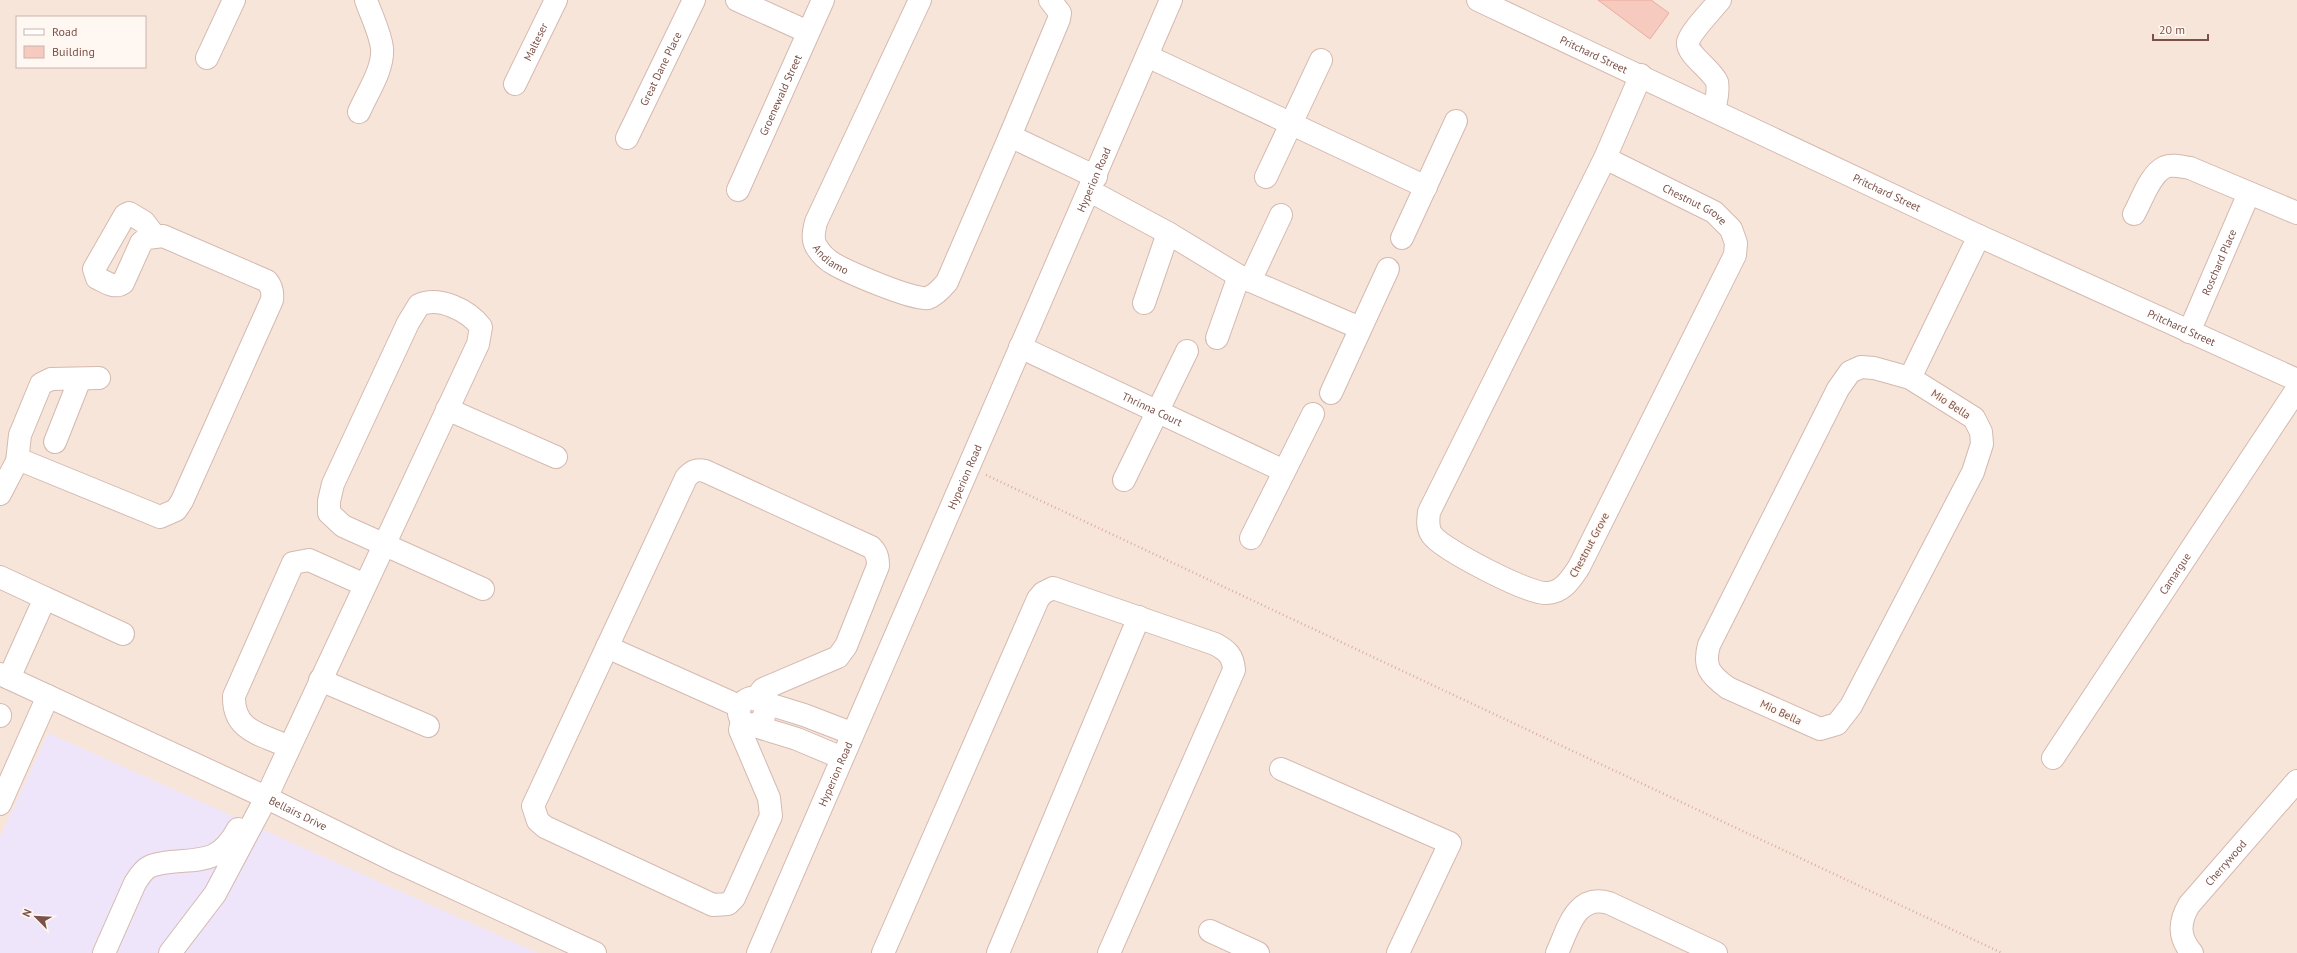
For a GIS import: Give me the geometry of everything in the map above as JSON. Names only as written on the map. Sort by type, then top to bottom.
[{"type":"street","points":[[207,58],[234,0]]},
{"type":"street","points":[[359,112],[379,67],[381,52],[378,33],[366,0]]},
{"type":"street","name":"Malteser","points":[[515,84],[556,0]]},
{"type":"street","name":"Great Dane Place","points":[[627,138],[694,0]]},
{"type":"street","points":[[737,0],[808,32]]},
{"type":"street","name":"Groenewald Street","points":[[738,190],[823,0]]},
{"type":"street","name":"Andiamo","points":[[920,0],[816,222],[814,232],[816,246],[833,263],[904,294],[917,298],[929,298],[939,291],[947,282],[1059,19],[1060,13],[1050,0]]},
{"type":"street","name":"Hyperion Road","points":[[758,953],[1020,347],[1093,184],[1171,0]]},
{"type":"street","name":"Pritchard Street","points":[[1478,0],[1979,236],[2297,380]]},
{"type":"street","points":[[1714,110],[1717,96],[1716,82],[1706,67],[1690,50],[1688,42],[1720,0]]},
{"type":"street","points":[[1147,56],[1426,187]]},
{"type":"street","points":[[1266,177],[1321,60]]},
{"type":"street","name":"Chestnut Grove","points":[[1605,158],[1714,212],[1731,229],[1736,243],[1735,255],[1579,567],[1568,583],[1557,591],[1546,594],[1521,586],[1450,551],[1439,543],[1432,534],[1428,524],[1429,512],[1605,158],[1641,76]]},
{"type":"street","points":[[1402,238],[1456,121]]},
{"type":"street","points":[[1010,136],[1093,184],[1168,233],[1245,278],[1360,328]]},
{"type":"street","points":[[2134,214],[2155,176],[2165,167],[2190,168],[2297,213]]},
{"type":"street","name":"Roschard Place","points":[[2189,332],[2249,193]]},
{"type":"street","points":[[1217,338],[1245,278],[1281,215]]},
{"type":"street","points":[[1144,303],[1168,233]]},
{"type":"street","points":[[17,462],[26,461],[160,517],[176,510],[182,502],[272,300],[273,293],[271,286],[267,281],[171,238],[154,235]]},
{"type":"street","points":[[1910,378],[1979,236]]},
{"type":"street","points":[[1331,393],[1388,268]]},
{"type":"street","points":[[104,953],[135,883],[141,874],[149,867],[210,857],[225,850],[261,796],[289,747],[383,545],[478,344],[480,327],[473,317],[446,304],[428,302],[419,305],[408,323],[333,484],[329,501],[329,513],[334,520],[343,526],[383,545],[483,589]]},
{"type":"street","name":"Thrinna Court","points":[[1020,347],[1157,410],[1284,471]]},
{"type":"street","points":[[1124,480],[1187,351]]},
{"type":"street","name":"Mio Bella","points":[[1861,367],[1874,368],[1910,378],[1974,418],[1981,432],[1980,456],[1851,706],[1837,724],[1820,729],[1812,727],[1728,688],[1716,679],[1708,669],[1706,657],[1709,645],[1843,380],[1850,372],[1861,367]]},
{"type":"street","points":[[0,494],[17,462],[20,435],[41,384],[52,379],[90,378],[55,442]]},
{"type":"street","name":"Camargue","points":[[2053,758],[2297,389]]},
{"type":"street","points":[[447,409],[556,457]]},
{"type":"street","points":[[1251,538],[1313,414]]},
{"type":"street","points":[[698,470],[705,471],[871,547],[876,552],[878,558],[875,574],[846,646],[838,657],[763,689],[740,730],[769,798],[771,816],[734,898],[728,904],[713,905],[545,827],[538,821],[534,806],[607,647],[686,478],[691,472],[698,470]]},
{"type":"street","points":[[289,747],[245,726],[235,714],[234,696],[294,563],[308,560],[365,585]]},
{"type":"street","points":[[0,576],[123,634]]},
{"type":"street","points":[[883,953],[1038,599],[1043,593],[1053,588],[1139,617],[1227,650],[1234,660],[1234,670],[1109,953]]},
{"type":"street","points":[[4,676],[45,598]]},
{"type":"street","points":[[998,953],[1139,617]]},
{"type":"street","points":[[607,647],[751,710],[842,758]]},
{"type":"street","name":"Bellairs Drive","points":[[4,676],[261,796],[393,860],[595,953]]},
{"type":"street","points":[[320,680],[428,726]]},
{"type":"street","points":[[0,804],[48,696]]},
{"type":"street","points":[[751,710],[804,715],[852,733]]},
{"type":"street","points":[[1281,769],[1450,843],[1398,953]]},
{"type":"street","name":"Cherrywood","points":[[2192,953],[2186,946],[2180,924],[2189,905],[2297,781]]},
{"type":"street","points":[[170,953],[215,894],[261,796]]},
{"type":"street","points":[[1557,953],[1576,914],[1582,906],[1598,899],[1716,953]]},
{"type":"street","points":[[1210,931],[1258,953]]},
{"type":"path","points":[[969,467],[2002,953]]},
{"type":"shaded area","points":[[0,0],[2297,0],[2297,953],[0,953]]},
{"type":"shaded area","points":[[48,733],[538,953],[0,953],[0,837]]},
{"type":"building","points":[[1598,0],[1651,0],[1669,13],[1650,39]]}]
